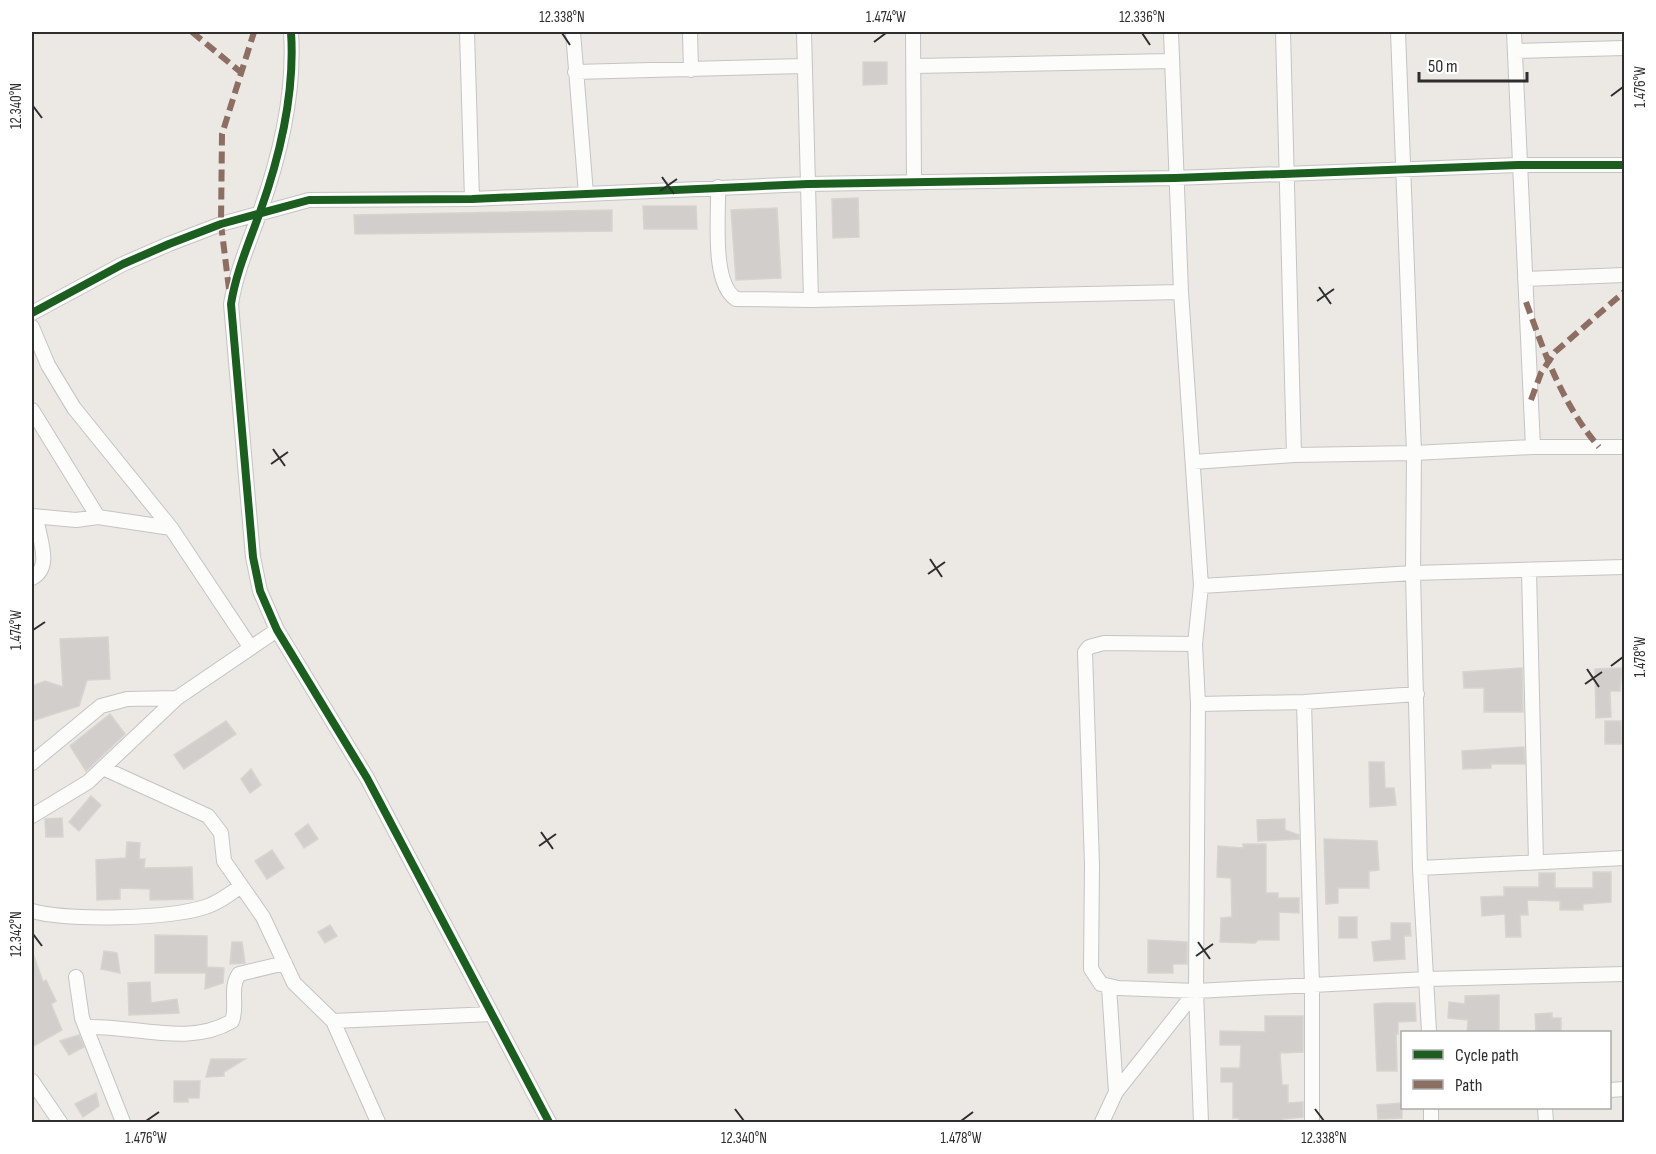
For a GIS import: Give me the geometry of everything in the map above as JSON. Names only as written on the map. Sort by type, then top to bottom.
[{"type":"street","points":[[291,32],[291,69],[285,118],[260,214],[236,277],[231,304],[253,557],[260,591],[277,630],[367,778],[549,1122]]},
{"type":"street","points":[[467,32],[472,199]]},
{"type":"street","points":[[573,32],[586,194]]},
{"type":"street","points":[[690,32],[691,70]]},
{"type":"street","points":[[804,32],[811,300]]},
{"type":"street","points":[[913,32],[914,182]]},
{"type":"street","points":[[1171,32],[1180,292],[1201,586],[1195,644],[1198,704],[1196,991],[1201,1122]]},
{"type":"street","points":[[1282,32],[1294,455]]},
{"type":"street","points":[[1398,32],[1413,453],[1413,573],[1420,867],[1429,1031]]},
{"type":"street","points":[[1514,32],[1518,165],[1533,447]]},
{"type":"street","points":[[1515,51],[1624,48]]},
{"type":"street","points":[[915,66],[1171,61]]},
{"type":"street","points":[[575,72],[805,66]]},
{"type":"street","points":[[32,310],[123,264],[169,244],[221,224],[309,200],[472,199],[808,184],[1175,178],[1518,165],[1624,165]]},
{"type":"street","points":[[718,187],[720,274],[728,294],[736,299],[747,301],[811,300],[1180,292]]},
{"type":"street","points":[[1525,279],[1624,275]]},
{"type":"street","points":[[32,327],[48,365],[74,408],[171,528],[251,648]]},
{"type":"street","points":[[32,410],[98,517]]},
{"type":"street","points":[[1193,462],[1294,455],[1413,453],[1533,447],[1624,447]]},
{"type":"street","points":[[32,578],[42,569],[44,563],[34,524],[98,517],[171,528]]},
{"type":"street","points":[[1201,586],[1413,573],[1624,567]]},
{"type":"street","points":[[1529,571],[1536,862]]},
{"type":"street","points":[[32,816],[47,805],[73,792],[105,769],[177,698],[277,630]]},
{"type":"street","points":[[1195,644],[1104,643],[1089,647],[1085,652],[1092,865],[1091,969],[1101,984],[1109,987],[1196,991],[1427,979],[1624,974]]},
{"type":"street","points":[[1198,704],[1304,702],[1417,694]]},
{"type":"street","points":[[32,763],[101,706],[127,699],[177,698]]},
{"type":"street","points":[[1304,702],[1312,986],[1312,1122]]},
{"type":"street","points":[[105,769],[208,816],[221,833],[224,861],[262,916],[294,983],[333,1021],[378,1122]]},
{"type":"street","points":[[1420,867],[1624,858]]},
{"type":"street","points":[[32,910],[70,917],[191,910],[219,900],[241,886]]},
{"type":"street","points":[[86,1028],[111,1026],[187,1035],[211,1031],[232,1021],[236,1011],[233,988],[239,974],[285,963]]},
{"type":"street","points":[[76,977],[78,1007],[123,1122]]},
{"type":"street","points":[[1109,987],[1116,1092]]},
{"type":"street","points":[[1102,1122],[1116,1092],[1196,991]]},
{"type":"street","points":[[333,1021],[492,1014]]},
{"type":"street","points":[[32,1081],[60,1122]]},
{"type":"building","points":[[863,62],[887,62],[887,84],[863,85]]},
{"type":"building","points":[[858,198],[859,237],[833,238],[832,199]]},
{"type":"building","points":[[643,206],[696,206],[697,229],[644,229]]},
{"type":"building","points":[[777,208],[781,278],[736,280],[731,210]]},
{"type":"building","points":[[612,210],[612,231],[355,234],[354,215]]},
{"type":"building","points":[[108,637],[110,679],[87,680],[79,706],[32,721],[32,686],[45,681],[63,687],[60,639]]},
{"type":"building","points":[[1522,668],[1523,712],[1484,712],[1484,688],[1464,688],[1463,672]]},
{"type":"building","points":[[1622,668],[1620,691],[1610,691],[1611,717],[1596,718],[1595,669]]},
{"type":"building","points":[[110,714],[125,734],[86,771],[70,746]]},
{"type":"building","points":[[226,721],[236,734],[184,769],[174,755]]},
{"type":"building","points":[[1605,721],[1621,721],[1622,744],[1605,744]]},
{"type":"building","points":[[1524,747],[1525,764],[1491,764],[1491,768],[1463,769],[1462,751]]},
{"type":"building","points":[[1369,762],[1384,762],[1385,788],[1394,788],[1396,805],[1370,807]]},
{"type":"building","points":[[251,769],[261,785],[250,793],[241,779]]},
{"type":"building","points":[[91,796],[101,805],[79,831],[69,822]]},
{"type":"building","points":[[62,818],[63,837],[46,837],[45,819]]},
{"type":"building","points":[[1285,819],[1285,830],[1299,835],[1299,839],[1258,841],[1257,820]]},
{"type":"building","points":[[308,824],[318,839],[304,848],[295,834]]},
{"type":"building","points":[[1324,839],[1377,841],[1379,870],[1369,871],[1369,888],[1338,888],[1338,903],[1326,904]]},
{"type":"building","points":[[127,842],[140,843],[139,859],[145,859],[144,868],[192,867],[193,899],[150,900],[150,889],[120,888],[120,899],[97,900],[96,860],[126,858]]},
{"type":"building","points":[[1243,844],[1266,844],[1266,893],[1278,893],[1278,898],[1299,898],[1299,913],[1279,912],[1279,940],[1258,940],[1255,943],[1220,942],[1221,918],[1232,917],[1231,878],[1217,877],[1218,846],[1243,848]]},
{"type":"building","points":[[272,850],[284,868],[267,879],[255,861]]},
{"type":"building","points":[[1593,872],[1611,872],[1611,902],[1583,904],[1583,910],[1560,910],[1560,901],[1527,900],[1528,915],[1520,915],[1521,937],[1506,937],[1505,914],[1482,916],[1481,897],[1504,896],[1504,887],[1539,887],[1539,873],[1555,873],[1555,888],[1593,888]]},
{"type":"building","points":[[1339,917],[1357,917],[1357,938],[1339,938]]},
{"type":"building","points":[[1391,923],[1410,923],[1411,936],[1404,936],[1405,959],[1374,961],[1372,942],[1391,940]]},
{"type":"building","points":[[330,925],[337,936],[325,943],[318,932]]},
{"type":"building","points":[[155,935],[207,936],[207,967],[224,968],[223,983],[205,989],[206,973],[155,973]]},
{"type":"building","points":[[1148,940],[1187,942],[1187,964],[1173,964],[1173,973],[1148,973]]},
{"type":"building","points":[[232,942],[242,942],[245,963],[230,964]]},
{"type":"building","points":[[104,951],[117,953],[120,973],[101,969]]},
{"type":"building","points":[[32,956],[34,956],[43,982],[46,980],[56,1001],[51,1004],[62,1030],[32,1047]]},
{"type":"building","points":[[150,982],[151,1003],[177,999],[179,1013],[129,1015],[128,983]]},
{"type":"building","points":[[1499,995],[1499,1031],[1467,1031],[1468,1020],[1448,1018],[1449,1002],[1465,1004],[1465,996]]},
{"type":"building","points":[[1415,1003],[1416,1021],[1398,1022],[1397,1071],[1377,1071],[1374,1004]]},
{"type":"building","points":[[1552,1013],[1552,1018],[1561,1018],[1561,1031],[1536,1031],[1535,1014]]},
{"type":"building","points":[[1265,1016],[1303,1016],[1303,1052],[1280,1053],[1282,1085],[1288,1085],[1288,1103],[1303,1102],[1303,1117],[1283,1119],[1283,1122],[1239,1122],[1239,1118],[1233,1118],[1233,1082],[1221,1082],[1221,1068],[1240,1068],[1241,1045],[1220,1045],[1220,1031],[1265,1032]]},
{"type":"building","points":[[79,1035],[84,1047],[69,1055],[60,1041]]},
{"type":"building","points":[[211,1059],[245,1059],[224,1072],[224,1076],[206,1077]]},
{"type":"building","points":[[174,1081],[200,1081],[199,1098],[188,1098],[188,1102],[174,1102]]},
{"type":"building","points":[[96,1093],[99,1106],[83,1117],[75,1104]]},
{"type":"building","points":[[1401,1103],[1402,1118],[1378,1119],[1377,1105]]},
{"type":"marked path","points":[[192,32],[243,74]]},
{"type":"marked path","points":[[229,289],[221,224],[222,134],[254,32]]},
{"type":"marked path","points":[[1531,400],[1541,373],[1555,352],[1624,292]]},
{"type":"marked path","points":[[1526,302],[1565,396],[1586,431],[1599,447]]},
{"type":"cycle path","points":[[291,32],[291,77],[280,146],[267,191],[239,269],[231,304],[253,557],[260,591],[277,630],[367,778],[549,1122]]},
{"type":"cycle path","points":[[32,313],[123,264],[169,244],[221,224],[309,200],[472,199],[808,184],[1175,178],[1518,165],[1624,165]]}]
